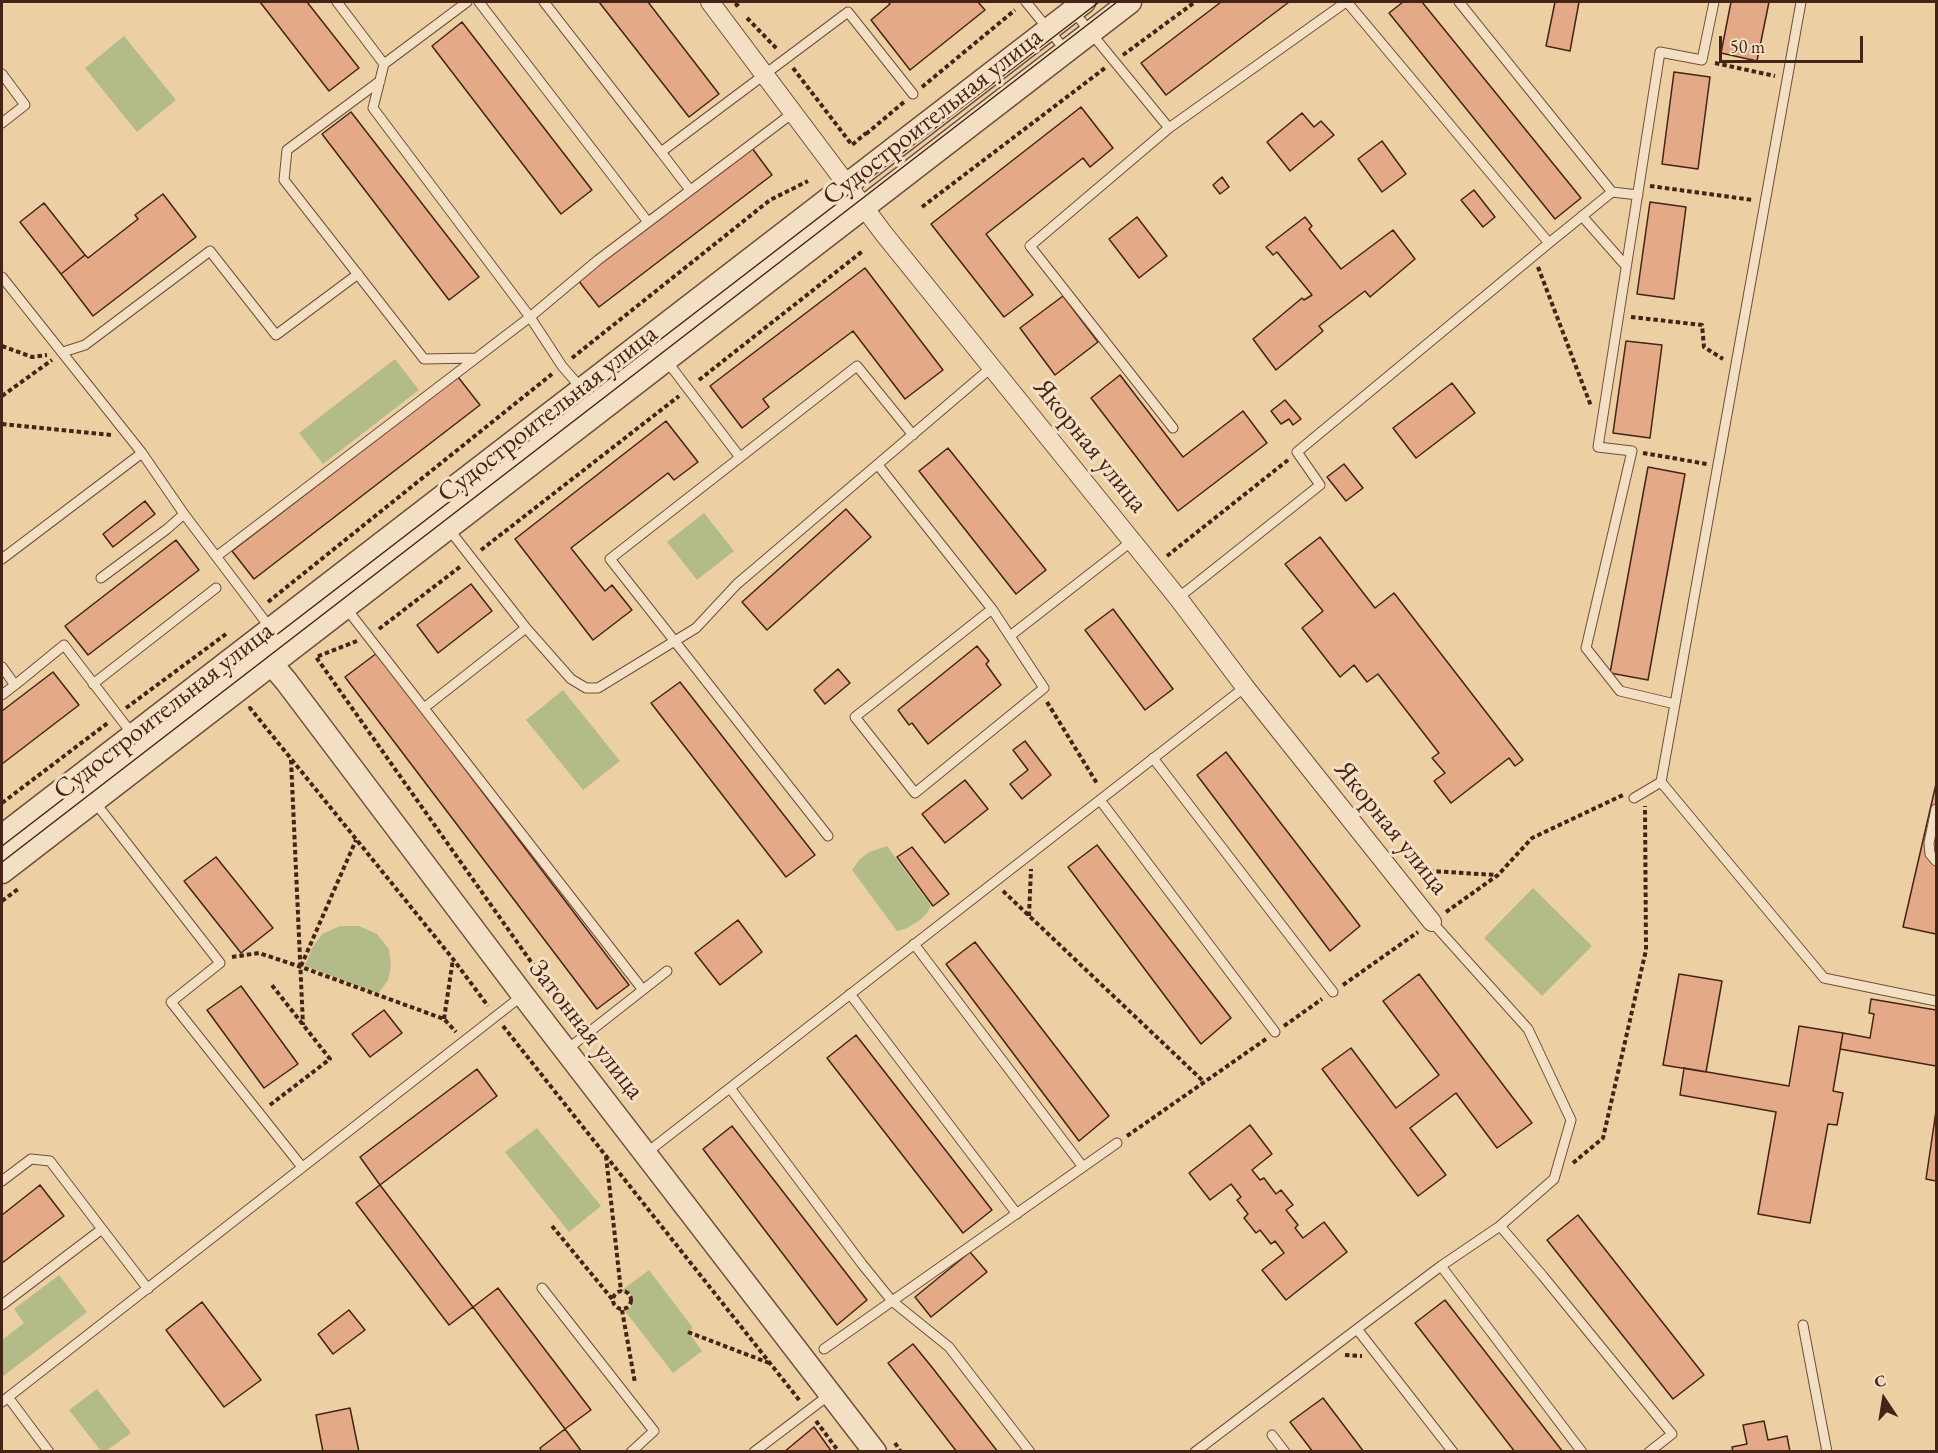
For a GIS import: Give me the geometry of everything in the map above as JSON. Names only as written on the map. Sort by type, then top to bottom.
[{"type":"street","name":"Якорная улица","points":[[710,2],[855,196],[1178,598],[1245,687],[1432,922]]},
{"type":"street","name":"Судостроительная улица","points":[[2,836],[133,735],[591,400],[855,196],[1066,51],[1130,2]]},
{"type":"street","name":"Судостроительная улица","points":[[2,872],[94,801],[263,640],[346,607],[448,528],[591,400],[666,360],[1048,29],[1078,6]]},
{"type":"street","name":"Затонная улица","points":[[263,640],[565,1051],[875,1452]]},
{"type":"lane","points":[[337,2],[384,64]]},
{"type":"lane","points":[[466,2],[384,64],[373,108],[530,316],[562,366],[591,400]]},
{"type":"lane","points":[[478,2],[648,222]]},
{"type":"lane","points":[[544,2],[690,190]]},
{"type":"lane","points":[[1026,2],[1066,51]]},
{"type":"lane","points":[[1173,429],[1030,246],[1169,128],[1346,2],[1549,243]]},
{"type":"lane","points":[[1459,2],[1612,192],[1638,195]]},
{"type":"lane","points":[[1675,704],[1620,691],[1586,648],[1632,451],[1598,447],[1660,52],[1702,60],[1714,2]]},
{"type":"lane","points":[[1801,2],[1661,782],[1824,978],[1936,1001]]},
{"type":"lane","points":[[1078,6],[1090,33],[1169,128]]},
{"type":"lane","points":[[661,152],[848,12],[913,94]]},
{"type":"lane","points":[[2,74],[24,105],[2,123]]},
{"type":"lane","points":[[380,81],[287,150],[284,180],[424,358],[476,358]]},
{"type":"lane","points":[[217,556],[476,358],[598,260],[794,112]]},
{"type":"lane","points":[[1178,598],[1320,484],[1298,452],[1533,255],[1612,192]]},
{"type":"lane","points":[[1582,216],[1626,266]]},
{"type":"lane","points":[[63,352],[85,345],[210,251],[276,335],[358,274]]},
{"type":"lane","points":[[2,277],[130,437],[184,514],[217,556],[263,640],[2,854]]},
{"type":"lane","points":[[666,360],[739,456]]},
{"type":"lane","points":[[828,836],[610,559],[857,366],[913,435]]},
{"type":"lane","points":[[448,528],[526,628],[571,679],[586,688],[598,688],[696,628],[737,584],[992,368]]},
{"type":"lane","points":[[2,559],[142,453]]},
{"type":"lane","points":[[878,465],[992,609],[1044,688],[915,793],[855,717],[992,609]]},
{"type":"lane","points":[[101,578],[184,514]]},
{"type":"lane","points":[[1010,636],[1132,541]]},
{"type":"lane","points":[[93,684],[216,588]]},
{"type":"lane","points":[[346,607],[643,990]]},
{"type":"lane","points":[[424,708],[526,628]]},
{"type":"lane","points":[[2,695],[64,645],[133,735]]},
{"type":"lane","points":[[2,667],[15,684]]},
{"type":"lane","points":[[645,1154],[1245,687]]},
{"type":"lane","points":[[1153,758],[1333,992]]},
{"type":"lane","points":[[1634,798],[1661,782]]},
{"type":"lane","points":[[1102,798],[1275,1032]]},
{"type":"lane","points":[[94,801],[220,963],[171,1002],[303,1167]]},
{"type":"lane","points":[[1936,809],[1929,843],[1930,854],[1936,861]]},
{"type":"lane","points":[[1195,1452],[1441,1266],[1500,1226],[1554,1179],[1571,1120],[1528,1029],[1432,922]]},
{"type":"lane","points":[[914,944],[1083,1167]]},
{"type":"lane","points":[[565,1051],[667,971]]},
{"type":"lane","points":[[850,994],[1017,1214]]},
{"type":"lane","points":[[49,1452],[5,1400],[523,995]]},
{"type":"lane","points":[[730,1088],[892,1301],[949,1347],[1030,1452]]},
{"type":"lane","points":[[824,1349],[1117,1143]]},
{"type":"lane","points":[[2,1181],[31,1159],[50,1161],[148,1289]]},
{"type":"lane","points":[[1500,1226],[1672,1434],[1649,1452]]},
{"type":"lane","points":[[2,1305],[102,1229]]},
{"type":"lane","points":[[1441,1266],[1582,1452]]},
{"type":"lane","points":[[542,1288],[654,1431],[631,1452]]},
{"type":"lane","points":[[1803,1325],[1827,1452]]},
{"type":"lane","points":[[1357,1329],[1453,1452]]},
{"type":"lane","points":[[754,1452],[831,1394]]},
{"type":"lane","points":[[1272,1435],[1285,1452]]},
{"type":"path","points":[[741,2],[734,4],[785,57],[852,145],[1017,9]]},
{"type":"path","points":[[922,207],[1195,2]]},
{"type":"path","points":[[1702,60],[1787,79]]},
{"type":"path","points":[[2,803],[118,715],[263,640],[562,366],[770,200],[808,181]]},
{"type":"path","points":[[1639,184],[1765,202]]},
{"type":"path","points":[[584,1037],[316,657],[370,636],[864,250]]},
{"type":"path","points":[[1533,255],[1600,431]]},
{"type":"path","points":[[1618,316],[1702,325],[1704,348],[1735,368]]},
{"type":"path","points":[[2,346],[32,357],[63,352]]},
{"type":"path","points":[[2,396],[63,352]]},
{"type":"path","points":[[2,424],[130,437]]},
{"type":"path","points":[[1632,451],[1717,466]]},
{"type":"path","points":[[1153,568],[1298,452]]},
{"type":"path","points":[[1041,692],[1102,798]]},
{"type":"path","points":[[250,708],[453,959],[839,1452]]},
{"type":"path","points":[[291,759],[303,1025]]},
{"type":"path","points":[[1554,1179],[1603,1138],[1646,950],[1645,791]]},
{"type":"path","points":[[1432,922],[1498,875],[1532,838],[1622,795],[1634,798]]},
{"type":"path","points":[[301,967],[356,840]]},
{"type":"path","points":[[1029,916],[1032,853]]},
{"type":"path","points":[[1389,869],[1498,875]]},
{"type":"path","points":[[993,883],[1204,1082]]},
{"type":"path","points":[[217,958],[259,953],[301,967],[444,1019],[464,1041]]},
{"type":"path","points":[[444,1019],[453,959]]},
{"type":"path","points":[[260,1113],[330,1059],[271,984]]},
{"type":"path","points":[[606,1155],[621,1291]]},
{"type":"path","points":[[552,1226],[613,1300],[615,1306],[622,1310]]},
{"type":"path","points":[[613,1300],[615,1294],[621,1291],[629,1294],[630,1305],[622,1310]]},
{"type":"path","points":[[622,1310],[639,1411]]},
{"type":"path","points":[[688,1332],[770,1363]]},
{"type":"path","points":[[1326,1353],[1380,1358]]},
{"type":"green space","points":[[124,36],[176,100],[137,132],[85,68]]},
{"type":"green space","points":[[395,359],[419,390],[323,464],[299,433]]},
{"type":"green space","points":[[704,513],[734,551],[697,580],[667,542]]},
{"type":"green space","points":[[563,690],[620,761],[583,790],[526,720]]},
{"type":"green space","points":[[887,846],[931,906],[920,920],[897,931],[852,870],[869,852]]},
{"type":"green space","points":[[1533,888],[1592,946],[1542,996],[1484,938]]},
{"type":"green space","points":[[340,926],[359,926],[377,934],[389,949],[391,966],[388,980],[378,994],[305,966],[312,948],[322,934]]},
{"type":"green space","points":[[537,1128],[601,1206],[569,1232],[505,1152]]},
{"type":"green space","points":[[649,1270],[693,1328],[688,1332],[702,1351],[673,1373],[625,1311],[631,1307],[633,1300],[630,1294],[621,1291]]},
{"type":"green space","points":[[59,1275],[87,1312],[2,1377],[2,1340],[24,1323],[14,1309]]},
{"type":"green space","points":[[97,1389],[131,1433],[106,1451],[101,1451],[69,1410]]},
{"type":"building","points":[[260,2],[307,2],[359,68],[329,91]]},
{"type":"building","points":[[599,2],[648,2],[719,94],[689,117]]},
{"type":"building","points":[[888,2],[978,2],[985,10],[910,70],[871,20],[890,4]]},
{"type":"building","points":[[1221,2],[1289,2],[1166,95],[1141,63]]},
{"type":"building","points":[[1403,2],[1422,2],[1581,198],[1555,219],[1389,13]]},
{"type":"building","points":[[1555,2],[1579,2],[1570,51],[1546,46]]},
{"type":"building","points":[[1731,2],[1769,2],[1757,61],[1721,53]]},
{"type":"building","points":[[462,22],[592,190],[561,214],[432,46]]},
{"type":"building","points":[[1674,72],[1710,77],[1698,169],[1662,164]]},
{"type":"building","points":[[1081,107],[1113,148],[1090,167],[1083,158],[986,234],[1033,295],[1004,317],[931,224]]},
{"type":"building","points":[[351,112],[479,277],[449,300],[322,134]]},
{"type":"building","points":[[1302,113],[1314,127],[1321,121],[1334,135],[1290,171],[1267,142]]},
{"type":"building","points":[[1382,141],[1406,174],[1382,192],[1358,159]]},
{"type":"building","points":[[752,148],[772,175],[599,307],[578,280]]},
{"type":"building","points":[[1222,177],[1229,187],[1220,194],[1213,185]]},
{"type":"building","points":[[1474,190],[1495,217],[1483,227],[1461,200]]},
{"type":"building","points":[[163,194],[196,237],[93,316],[61,274],[85,255],[88,258],[138,219],[135,215]]},
{"type":"building","points":[[1650,202],[1686,207],[1674,299],[1637,294]]},
{"type":"building","points":[[44,203],[85,255],[61,274],[20,222]]},
{"type":"building","points":[[1137,217],[1167,256],[1139,278],[1109,239]]},
{"type":"building","points":[[1305,217],[1312,226],[1309,229],[1341,269],[1393,230],[1415,259],[1370,297],[1365,291],[1319,326],[1323,331],[1276,370],[1253,339],[1302,298],[1304,300],[1312,295],[1277,252],[1273,255],[1266,247]]},
{"type":"building","points":[[865,268],[943,370],[905,399],[853,331],[763,399],[769,407],[742,428],[710,386]]},
{"type":"building","points":[[1063,296],[1098,342],[1055,375],[1020,328]]},
{"type":"building","points":[[1626,341],[1662,345],[1650,438],[1613,433]]},
{"type":"building","points":[[1120,375],[1183,457],[1243,411],[1267,443],[1178,511],[1091,398]]},
{"type":"building","points":[[458,377],[480,405],[254,579],[232,551]]},
{"type":"building","points":[[1452,383],[1475,413],[1416,458],[1393,428]]},
{"type":"building","points":[[1285,400],[1301,419],[1293,425],[1289,419],[1281,424],[1271,411]]},
{"type":"building","points":[[666,421],[698,462],[674,480],[668,473],[571,548],[605,591],[612,585],[632,610],[593,640],[515,539]]},
{"type":"building","points":[[948,448],[1046,570],[1016,594],[919,471]]},
{"type":"building","points":[[1344,464],[1363,488],[1346,501],[1327,477]]},
{"type":"building","points":[[1648,467],[1685,474],[1648,680],[1610,673]]},
{"type":"building","points":[[145,501],[155,514],[113,547],[103,534]]},
{"type":"building","points":[[846,509],[871,537],[767,630],[742,602]]},
{"type":"building","points":[[1320,537],[1375,608],[1394,593],[1523,760],[1515,766],[1509,758],[1451,803],[1434,781],[1445,773],[1432,758],[1439,753],[1378,674],[1367,682],[1354,665],[1340,677],[1302,628],[1323,611],[1285,564]]},
{"type":"building","points":[[176,540],[199,570],[88,655],[65,626]]},
{"type":"building","points":[[471,584],[492,611],[438,653],[417,625]]},
{"type":"building","points":[[1113,609],[1173,689],[1145,710],[1085,630]]},
{"type":"building","points":[[977,646],[989,661],[986,664],[1001,685],[928,744],[912,723],[909,725],[898,710]]},
{"type":"building","points":[[377,653],[629,985],[597,1009],[345,677]]},
{"type":"building","points":[[838,669],[850,683],[825,704],[814,690]]},
{"type":"building","points":[[53,672],[79,705],[2,764],[2,711]]},
{"type":"building","points":[[680,682],[815,855],[786,877],[651,703]]},
{"type":"building","points":[[1025,741],[1051,775],[1022,799],[1010,784],[1028,770],[1013,750]]},
{"type":"building","points":[[1226,752],[1360,926],[1330,951],[1197,775]]},
{"type":"building","points":[[965,780],[988,809],[945,843],[922,814]]},
{"type":"building","points":[[1936,784],[1936,934],[1903,927]]},
{"type":"building","points":[[1097,845],[1231,1018],[1201,1044],[1068,867]]},
{"type":"building","points":[[912,847],[949,894],[933,906],[897,857]]},
{"type":"building","points":[[216,857],[273,928],[241,953],[184,881]]},
{"type":"building","points":[[738,920],[762,952],[720,985],[695,953]]},
{"type":"building","points":[[975,942],[1109,1116],[1079,1141],[946,964]]},
{"type":"building","points":[[1419,974],[1532,1123],[1497,1148],[1456,1093],[1410,1128],[1446,1175],[1418,1196],[1322,1069],[1351,1048],[1396,1108],[1439,1075],[1383,1001]]},
{"type":"building","points":[[1679,974],[1722,981],[1706,1072],[1663,1065]]},
{"type":"building","points":[[241,986],[298,1064],[264,1088],[207,1010]]},
{"type":"building","points":[[1871,999],[1936,1010],[1936,1066],[1840,1049],[1843,1033],[1870,1038],[1874,1014],[1869,1013]]},
{"type":"building","points":[[384,1010],[402,1033],[370,1057],[352,1034]]},
{"type":"building","points":[[1799,1026],[1843,1033],[1833,1091],[1843,1093],[1837,1125],[1828,1124],[1810,1223],[1758,1214],[1776,1112],[1680,1095],[1684,1068],[1789,1086]]},
{"type":"building","points":[[856,1035],[992,1210],[963,1233],[827,1058]]},
{"type":"building","points":[[477,1069],[497,1096],[380,1185],[360,1157]]},
{"type":"building","points":[[1936,1111],[1936,1181],[1926,1179]]},
{"type":"building","points":[[1250,1125],[1272,1154],[1252,1170],[1260,1180],[1264,1178],[1276,1194],[1281,1190],[1293,1205],[1286,1210],[1298,1225],[1295,1228],[1303,1238],[1324,1222],[1347,1252],[1286,1300],[1262,1270],[1284,1253],[1275,1241],[1271,1244],[1260,1230],[1256,1233],[1244,1218],[1248,1214],[1237,1200],[1241,1197],[1231,1184],[1210,1200],[1189,1173]]},
{"type":"building","points":[[732,1126],[867,1300],[837,1325],[703,1149]]},
{"type":"building","points":[[40,1185],[64,1216],[2,1263],[2,1215]]},
{"type":"building","points":[[380,1185],[473,1307],[449,1325],[356,1203]]},
{"type":"building","points":[[1578,1215],[1704,1375],[1673,1399],[1547,1240]]},
{"type":"building","points":[[970,1252],[987,1272],[931,1317],[915,1297]]},
{"type":"building","points":[[498,1288],[591,1410],[565,1429],[473,1307]]},
{"type":"building","points":[[1445,1300],[1563,1452],[1515,1452],[1415,1323]]},
{"type":"building","points":[[202,1302],[261,1380],[224,1407],[166,1330]]},
{"type":"building","points":[[349,1310],[365,1330],[333,1354],[318,1334]]},
{"type":"building","points":[[913,1344],[998,1452],[957,1452],[888,1363]]},
{"type":"building","points":[[1323,1398],[1364,1452],[1313,1452],[1290,1422]]},
{"type":"building","points":[[350,1408],[359,1452],[323,1452],[316,1415]]},
{"type":"building","points":[[1764,1421],[1768,1440],[1787,1436],[1790,1452],[1733,1452],[1732,1447],[1747,1444],[1743,1425]]},
{"type":"building","points":[[814,1427],[832,1452],[784,1452]]},
{"type":"building","points":[[565,1429],[582,1452],[542,1452],[540,1448]]},
{"type":"tram line","points":[[2,846],[1099,2]]},
{"type":"tram line","points":[[2,862],[1117,2]]}]
